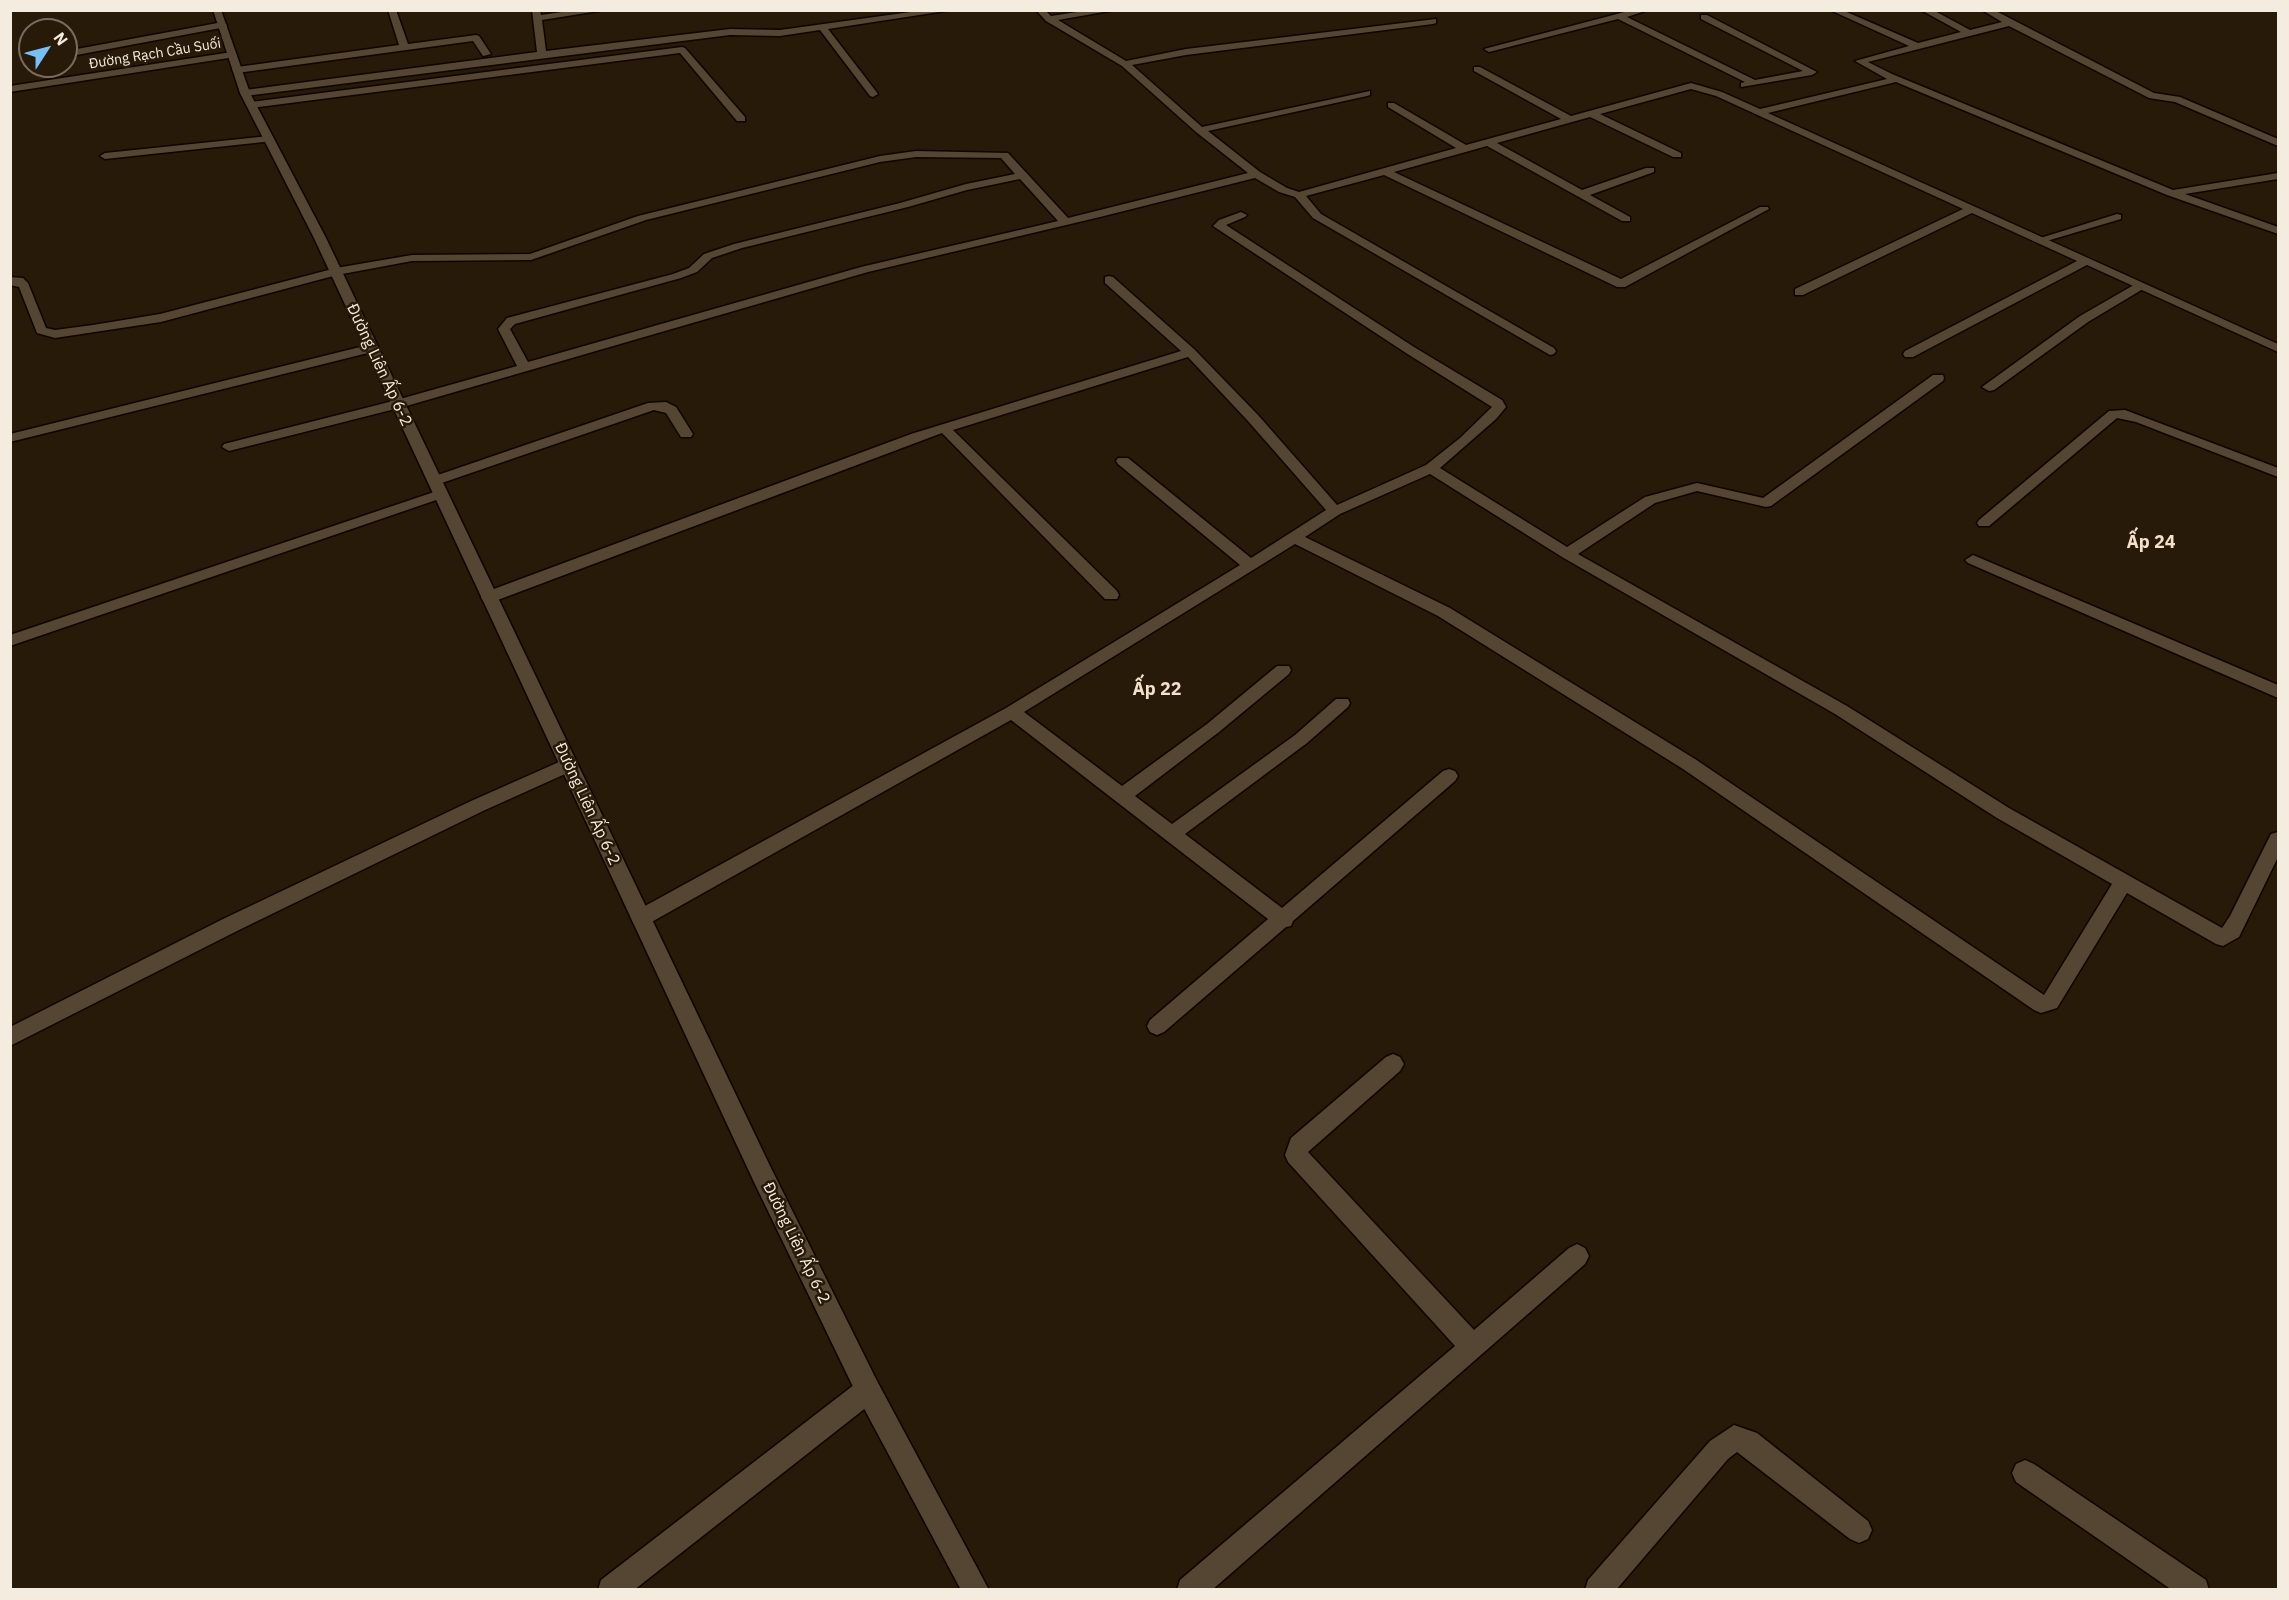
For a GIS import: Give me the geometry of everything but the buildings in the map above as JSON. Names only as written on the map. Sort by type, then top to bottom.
[{"type":"street","points":[[392,10],[404,46]]},
{"type":"street","points":[[542,54],[536,14],[600,10]]},
{"type":"street","points":[[248,99],[542,54],[730,32],[780,33],[948,10]]},
{"type":"street","points":[[1040,10],[1049,19],[1125,64],[1200,130],[1256,174],[1282,190],[1299,195],[1691,86],[1719,94],[2278,348]]},
{"type":"street","points":[[1049,19],[1111,10]]},
{"type":"street","points":[[1489,49],[1644,10]]},
{"type":"street","points":[[1834,10],[1919,47]]},
{"type":"street","points":[[1925,10],[1971,34]]},
{"type":"street","points":[[1986,10],[2152,96],[2177,99],[2278,143]]},
{"type":"street","points":[[1620,16],[1754,83]]},
{"type":"street","points":[[1704,17],[1812,72],[1754,83],[1719,94]]},
{"type":"street","points":[[78,51],[220,18]]},
{"type":"street","name":"Đường Liên Ấp 6-2","points":[[220,18],[248,99],[336,272],[762,1174],[868,1390],[976,1590]]},
{"type":"street","points":[[1125,64],[1185,52],[1433,21]]},
{"type":"street","points":[[2009,23],[1860,61],[1897,79],[2171,193],[2278,231]]},
{"type":"street","points":[[822,27],[873,94]]},
{"type":"street","name":"Đường Rạch Cầu Suối","points":[[10,88],[473,38],[476,38],[486,54]]},
{"type":"street","points":[[248,99],[682,50],[741,119]]},
{"type":"street","points":[[1477,69],[1570,120]]},
{"type":"street","points":[[1759,112],[1897,79]]},
{"type":"street","points":[[1200,130],[1367,93]]},
{"type":"street","points":[[1391,105],[1464,149]]},
{"type":"street","points":[[1592,114],[1677,155]]},
{"type":"street","points":[[105,156],[269,140]]},
{"type":"street","points":[[1488,142],[1626,219]]},
{"type":"street","points":[[10,281],[19,281],[24,286],[41,330],[56,334],[161,318],[336,272],[425,257],[506,259],[531,257],[642,218],[897,156],[1000,154],[1009,158],[1065,222]]},
{"type":"street","points":[[1582,194],[1650,170]]},
{"type":"street","points":[[1383,171],[1621,284],[1701,240],[1764,209]]},
{"type":"street","points":[[230,447],[398,404],[865,269],[1256,174]]},
{"type":"street","points":[[524,367],[504,329],[510,322],[677,276],[693,270],[708,256],[738,246],[904,205],[966,187],[994,183],[1023,175]]},
{"type":"street","points":[[2171,193],[2278,176]]},
{"type":"street","points":[[1299,195],[1317,216],[1550,351]]},
{"type":"street","points":[[1798,292],[1971,209]]},
{"type":"street","points":[[641,918],[1012,712],[1335,511],[1431,468],[1465,441],[1498,407],[1497,403],[1410,350],[1219,226],[1241,215]]},
{"type":"street","points":[[2040,240],[2117,217]]},
{"type":"street","points":[[1909,354],[2086,261]]},
{"type":"street","points":[[1109,280],[1190,352],[1253,418],[1335,511]]},
{"type":"street","points":[[1989,387],[2084,319],[2139,286]]},
{"type":"street","points":[[10,438],[372,348]]},
{"type":"street","points":[[489,597],[944,428],[1190,352]]},
{"type":"street","points":[[1567,554],[1650,500],[1697,487],[1766,503],[1938,378]]},
{"type":"street","points":[[10,641],[437,487],[653,406],[666,406],[671,410],[686,434]]},
{"type":"street","points":[[1984,523],[2114,414],[2125,414],[2141,419],[2278,473]]},
{"type":"street","points":[[944,428],[1111,595]]},
{"type":"street","points":[[1123,461],[1250,565]]},
{"type":"street","points":[[1431,468],[1567,554],[1842,710],[2003,813],[2224,937],[2237,922],[2278,839]]},
{"type":"street","points":[[1294,537],[1444,612],[1670,752],[2041,1004],[2049,1002],[2123,882]]},
{"type":"street","points":[[1973,560],[2278,692]]},
{"type":"street","points":[[1122,796],[1213,728],[1283,670]]},
{"type":"street","points":[[1172,834],[1301,739],[1342,703]]},
{"type":"street","points":[[1012,712],[1284,920]]},
{"type":"street","points":[[10,1037],[230,925],[477,806],[568,765]]},
{"type":"street","points":[[1158,1026],[1449,776]]},
{"type":"street","points":[[1394,1064],[1299,1145],[1296,1155],[1472,1346]]},
{"type":"street","points":[[1190,1590],[1577,1256]]},
{"type":"street","points":[[611,1590],[868,1390]]},
{"type":"street","points":[[1598,1590],[1719,1450],[1734,1438],[1748,1442],[1859,1530]]},
{"type":"street","points":[[2025,1473],[2196,1590]]},
{"type":"district","name":"Ấp 24","points":[[2151,543]]},
{"type":"district","name":"Ấp 22","points":[[1157,690]]}]
